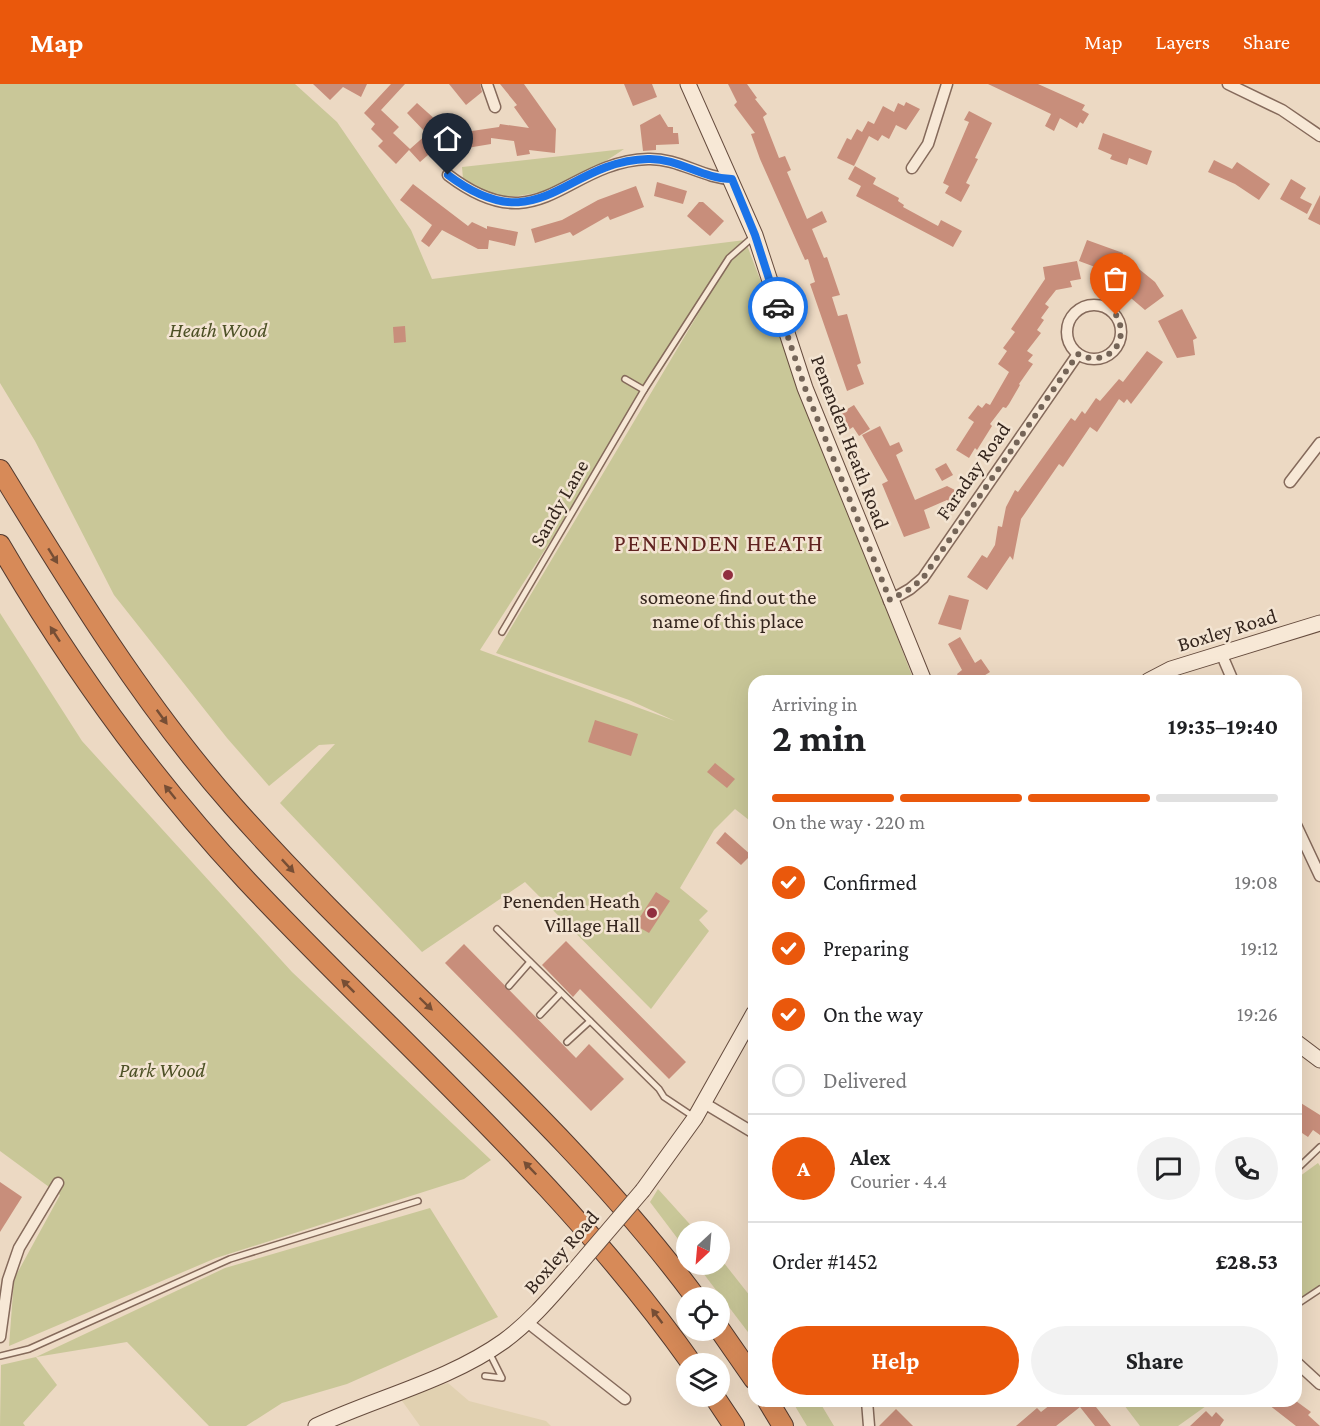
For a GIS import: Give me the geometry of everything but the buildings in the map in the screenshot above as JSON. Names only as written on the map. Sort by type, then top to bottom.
[{"type":"highway","points":[[0,470],[100,630],[172,731],[232,804],[333,912],[584,1162],[662,1253],[688,1287]]},
{"type":"highway","points":[[0,545],[28,592],[108,712],[207,837],[341,978],[546,1185],[639,1291],[684,1353]]},
{"type":"highway","points":[[0,559],[28,592]]},
{"type":"highway","points":[[728,1341],[748,1370]]},
{"type":"highway","points":[[721,1407],[734,1426]]},
{"type":"highway","points":[[772,1407],[783,1426]]},
{"type":"street","points":[[487,84],[495,107]]},
{"type":"street","name":"Penenden Heath Road","points":[[688,84],[755,235],[805,388],[921,675]]},
{"type":"street","points":[[912,168],[928,144],[947,84]]},
{"type":"street","points":[[1228,84],[1282,110],[1320,136]]},
{"type":"street","points":[[448,175],[483,198],[509,203],[550,194],[624,162],[648,159],[680,162],[711,178],[732,179]]},
{"type":"street","points":[[1088,305],[1111,309],[1122,329],[1119,345],[1108,356],[1101,358],[1093,359],[1078,354],[1072,348],[1067,334],[1070,318],[1088,305]]},
{"type":"street","name":"Faraday Road","points":[[890,600],[910,589],[923,578],[1078,354]]},
{"type":"street","points":[[1290,482],[1320,443]]},
{"type":"street","name":"Boxley Road","points":[[1160,675],[1171,669],[1320,623]]},
{"type":"street","points":[[1221,653],[1230,675]]},
{"type":"street","points":[[1302,838],[1320,876]]},
{"type":"street","name":"Boxley Road","points":[[316,1426],[452,1370],[488,1350],[527,1322],[643,1190],[695,1118],[748,1024]]},
{"type":"street","points":[[1302,1046],[1320,1060]]},
{"type":"street","points":[[704,1103],[748,1129]]},
{"type":"street","points":[[0,1337],[5,1272],[58,1183]]},
{"type":"street","points":[[527,1322],[625,1399]]},
{"type":"street","points":[[1302,1368],[1320,1384]]},
{"type":"street","points":[[867,1407],[869,1426]]},
{"type":"lane","name":"Sandy Lane","points":[[502,632],[644,390],[729,258],[755,235]]},
{"type":"lane","points":[[625,379],[644,390]]},
{"type":"lane","points":[[497,929],[659,1089],[664,1097],[695,1118]]},
{"type":"lane","points":[[509,986],[530,962]]},
{"type":"lane","points":[[540,1015],[561,993]]},
{"type":"lane","points":[[567,1042],[590,1021]]},
{"type":"lane","points":[[1302,1164],[1320,1147]]},
{"type":"lane","points":[[0,1356],[29,1349],[230,1259],[418,1201]]},
{"type":"lane","points":[[1302,1301],[1320,1289]]},
{"type":"lane","points":[[485,1376],[502,1378],[488,1350]]},
{"type":"shaded area","points":[[448,1383],[469,1401],[546,1421],[551,1426],[420,1426],[400,1398]]},
{"type":"green space","name":"Heath Wood","points":[[0,84],[295,84],[337,122],[411,230],[432,279],[745,240],[912,675],[748,675],[748,819],[735,809],[714,830],[680,888],[708,911],[699,920],[709,931],[651,1009],[525,882],[422,952],[280,803],[335,744],[319,745],[269,786],[227,738],[114,595],[35,441],[0,383]],"holes":[[[701,309],[496,653],[629,700],[675,721],[480,650]]]},
{"type":"green space","points":[[624,149],[595,168],[563,184],[530,194],[496,196],[483,192],[463,179],[462,167]]},
{"type":"green space","name":"Park Wood","points":[[0,613],[82,741],[292,972],[491,1160],[464,1179],[216,1258],[9,1346],[14,1279],[60,1195],[0,1151]]},
{"type":"green space","points":[[1318,1163],[1320,1166],[1320,1291],[1302,1304],[1302,1175]]},
{"type":"green space","points":[[658,1189],[687,1221],[676,1221],[676,1236],[650,1202]]},
{"type":"green space","points":[[430,1208],[498,1317],[347,1384],[282,1403],[246,1426],[209,1426],[127,1342],[36,1357],[225,1268]]},
{"type":"green space","points":[[730,1271],[748,1293],[748,1332],[730,1308],[730,1287],[714,1287],[705,1275],[730,1275]]},
{"type":"green space","points":[[36,1357],[57,1385],[23,1423],[25,1426],[0,1426],[1,1365]]},
{"type":"green space","points":[[796,1407],[823,1407],[834,1426],[807,1426]]},
{"type":"green space","points":[[1126,1407],[1205,1407],[1178,1426],[1140,1426]]},
{"type":"way so far","points":[[778,307],[805,388],[890,600],[900,596],[923,578],[1078,354],[1093,359],[1101,358],[1108,356],[1119,345],[1122,329],[1116,315]]},
{"type":"place","name":"someone find out the name of this place","points":[[728,575]]},
{"type":"place","name":"Penenden Heath Village Hall","points":[[652,913]]},
{"type":"district","name":"PENENDEN HEATH","points":[[719,542]]},
{"type":"route","points":[[448,175],[483,198],[509,203],[523,202],[559,191],[624,162],[648,159],[680,162],[711,178],[732,179],[755,235],[778,307]]}]
